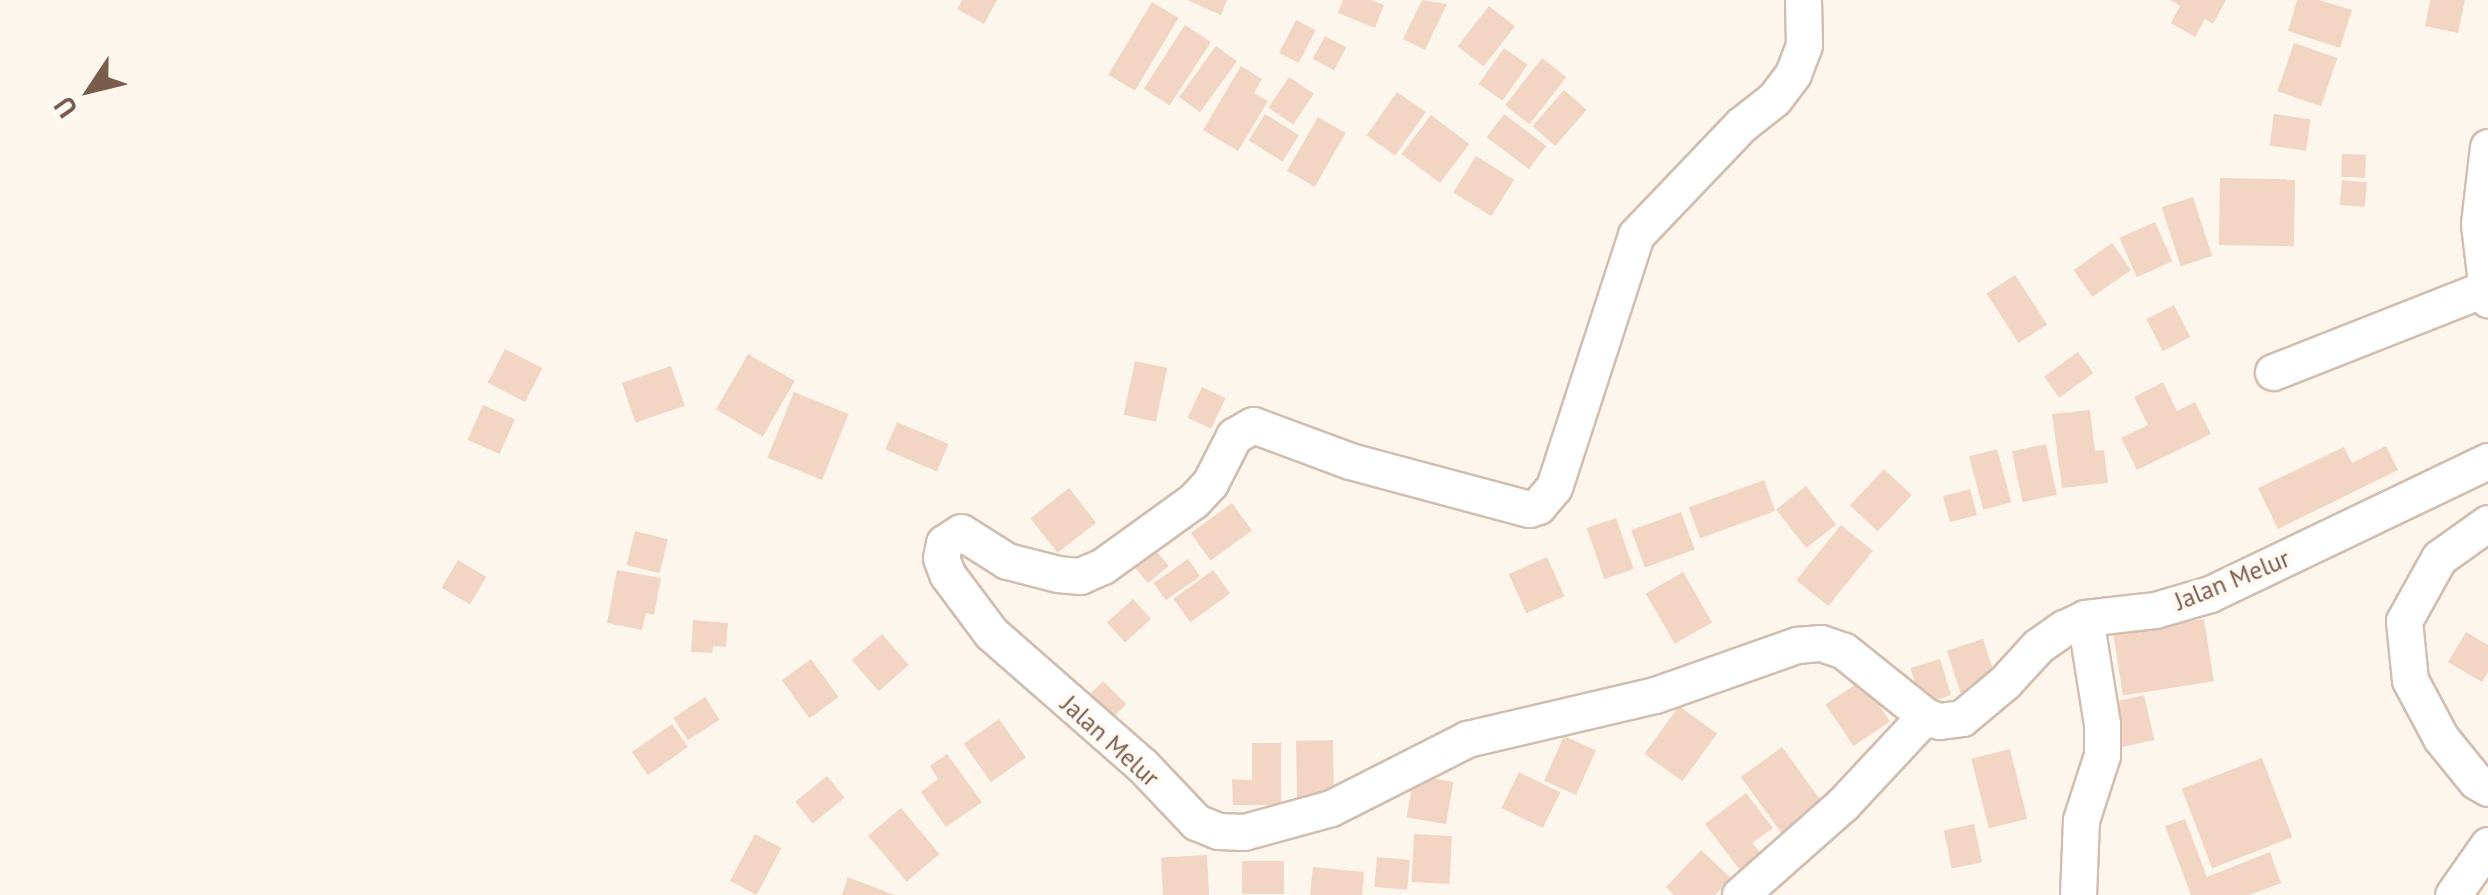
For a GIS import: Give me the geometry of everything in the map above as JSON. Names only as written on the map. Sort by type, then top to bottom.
[{"type":"street","name":"Jalan Melur","points":[[1804,0],[1804,45],[1793,74],[1774,99],[1741,125],[1636,235],[1554,487],[1538,506],[1529,510],[1350,461],[1253,426],[1234,436],[1210,482],[1194,501],[1103,566],[1080,576],[1008,561],[961,532],[944,543],[941,558],[947,574],[991,632],[1142,765],[1196,822],[1218,832],[1244,832],[1314,814],[1467,739],[1655,695],[1796,645],[1820,642],[1844,651],[1924,716],[1939,721],[1962,718],[2005,682],[2038,646],[2084,618],[2155,610],[2210,594],[2488,460]]},
{"type":"street","points":[[2273,372],[2487,294],[2479,224],[2488,147]]},
{"type":"street","points":[[2488,523],[2439,558],[2404,622],[2410,680],[2441,738],[2476,781],[2488,788]]},
{"type":"street","points":[[2078,895],[2081,820],[2102,754],[2102,724],[2084,618]]},
{"type":"street","points":[[1740,895],[1843,804],[1924,716]]},
{"type":"street","points":[[2453,895],[2488,845]]},
{"type":"building","points":[[962,0],[997,0],[984,24],[957,9]]},
{"type":"building","points":[[1187,0],[1227,0],[1221,15]]},
{"type":"building","points":[[1343,0],[1371,0],[1384,5],[1375,28],[1338,13]]},
{"type":"building","points":[[1422,0],[1447,4],[1425,50],[1403,39]]},
{"type":"building","points":[[2170,0],[2226,0],[2213,24],[2205,19],[2195,37],[2171,23],[2180,6]]},
{"type":"building","points":[[2297,0],[2319,0],[2352,10],[2340,48],[2288,31]]},
{"type":"building","points":[[2430,0],[2465,0],[2458,33],[2425,26]]},
{"type":"building","points":[[1152,2],[1179,18],[1135,91],[1108,75]]},
{"type":"building","points":[[1489,6],[1515,26],[1484,67],[1458,46]]},
{"type":"building","points":[[1296,20],[1316,30],[1299,63],[1279,53]]},
{"type":"building","points":[[1185,25],[1211,42],[1170,106],[1144,89]]},
{"type":"building","points":[[1325,36],[1346,47],[1334,70],[1313,59]]},
{"type":"building","points":[[2294,43],[2337,58],[2321,106],[2277,91]]},
{"type":"building","points":[[1216,46],[1237,61],[1200,112],[1179,97]]},
{"type":"building","points":[[1504,48],[1528,65],[1503,101],[1479,84]]},
{"type":"building","points":[[1542,58],[1566,77],[1529,124],[1505,105]]},
{"type":"building","points":[[1241,66],[1262,79],[1254,93],[1268,101],[1238,151],[1203,130]]},
{"type":"building","points":[[1289,77],[1314,94],[1293,124],[1268,108]]},
{"type":"building","points":[[1564,90],[1587,110],[1555,146],[1533,126]]},
{"type":"building","points":[[1397,92],[1426,112],[1395,155],[1367,135]]},
{"type":"building","points":[[1265,114],[1299,135],[1282,161],[1249,140]]},
{"type":"building","points":[[1504,114],[1546,146],[1529,169],[1487,137]]},
{"type":"building","points":[[2274,114],[2311,119],[2306,151],[2270,146]]},
{"type":"building","points":[[1431,115],[1469,144],[1440,183],[1402,154]]},
{"type":"building","points":[[1318,117],[1346,133],[1315,187],[1287,171]]},
{"type":"building","points":[[2342,154],[2366,155],[2365,178],[2341,177]]},
{"type":"building","points":[[1476,156],[1514,180],[1491,216],[1453,192]]},
{"type":"building","points":[[2220,178],[2295,179],[2294,246],[2219,245]]},
{"type":"building","points":[[2342,180],[2367,182],[2365,207],[2340,205]]},
{"type":"building","points":[[2193,197],[2212,256],[2181,266],[2162,207]]},
{"type":"building","points":[[2155,222],[2172,261],[2137,277],[2119,238]]},
{"type":"building","points":[[2112,243],[2131,270],[2092,297],[2073,270]]},
{"type":"building","points":[[2015,275],[2047,324],[2019,343],[1986,294]]},
{"type":"building","points":[[2174,305],[2190,337],[2163,351],[2146,319]]},
{"type":"building","points":[[505,349],[542,368],[525,402],[488,383]]},
{"type":"building","points":[[2078,352],[2093,373],[2059,398],[2044,377]]},
{"type":"building","points":[[748,354],[795,381],[763,436],[716,409]]},
{"type":"building","points":[[1135,361],[1167,368],[1156,422],[1124,415]]},
{"type":"building","points":[[671,366],[685,406],[636,423],[622,383]]},
{"type":"building","points":[[2163,382],[2177,411],[2195,402],[2211,434],[2137,470],[2121,438],[2148,425],[2134,397]]},
{"type":"building","points":[[1202,387],[1226,398],[1211,429],[1188,418]]},
{"type":"building","points":[[794,392],[849,414],[822,480],[767,458]]},
{"type":"building","points":[[483,405],[515,419],[500,454],[468,440]]},
{"type":"building","points":[[2090,410],[2095,451],[2104,450],[2108,483],[2062,488],[2052,414]]},
{"type":"building","points":[[897,422],[949,444],[937,471],[885,450]]},
{"type":"building","points":[[2046,444],[2057,495],[2023,502],[2012,451]]},
{"type":"building","points":[[2386,446],[2398,470],[2278,529],[2258,488],[2344,447],[2352,463]]},
{"type":"building","points":[[1997,449],[2011,502],[1983,510],[1969,457]]},
{"type":"building","points":[[1884,469],[1912,495],[1878,531],[1850,506]]},
{"type":"building","points":[[1764,480],[1775,511],[1700,538],[1689,507]]},
{"type":"building","points":[[1806,486],[1836,525],[1806,548],[1776,509]]},
{"type":"building","points":[[1069,488],[1096,523],[1057,553],[1030,518]]},
{"type":"building","points":[[1970,489],[1977,515],[1950,522],[1943,496]]},
{"type":"building","points":[[1232,503],[1252,531],[1211,560],[1191,533]]},
{"type":"building","points":[[1681,512],[1695,550],[1645,568],[1631,530]]},
{"type":"building","points":[[1616,518],[1634,569],[1604,579],[1587,528]]},
{"type":"building","points":[[1841,525],[1873,551],[1828,606],[1796,580]]},
{"type":"building","points":[[635,531],[668,539],[660,573],[627,565]]},
{"type":"building","points":[[1152,546],[1169,566],[1148,583],[1131,563]]},
{"type":"building","points":[[1547,557],[1564,596],[1526,613],[1509,574]]},
{"type":"building","points":[[1188,559],[1200,576],[1166,600],[1154,583]]},
{"type":"building","points":[[458,560],[486,577],[470,604],[442,587]]},
{"type":"building","points":[[617,570],[661,578],[654,615],[646,613],[642,630],[607,623]]},
{"type":"building","points":[[1213,570],[1230,593],[1190,622],[1173,599]]},
{"type":"building","points":[[1683,572],[1712,622],[1675,644],[1646,594]]},
{"type":"building","points":[[1133,599],[1151,619],[1125,642],[1107,622]]},
{"type":"building","points":[[2204,619],[2214,681],[2123,696],[2113,633]]},
{"type":"building","points":[[693,620],[728,623],[726,647],[713,646],[712,653],[691,652]]},
{"type":"building","points":[[2466,632],[2488,645],[2488,672],[2482,682],[2448,662]]},
{"type":"building","points":[[882,634],[909,665],[879,691],[852,660]]},
{"type":"building","points":[[1983,639],[1998,686],[1962,697],[1947,651]]},
{"type":"building","points":[[811,659],[839,697],[810,718],[782,680]]},
{"type":"building","points":[[1940,659],[1951,695],[1921,704],[1910,668]]},
{"type":"building","points":[[1862,680],[1890,721],[1853,746],[1826,705]]},
{"type":"building","points":[[1103,681],[1126,704],[1108,723],[1085,699]]},
{"type":"building","points":[[2144,695],[2154,740],[2116,749],[2106,704]]},
{"type":"building","points":[[705,697],[720,720],[688,740],[673,718]]},
{"type":"building","points":[[1679,706],[1717,734],[1682,781],[1644,754]]},
{"type":"building","points":[[999,719],[1026,758],[991,782],[964,744]]},
{"type":"building","points":[[672,724],[688,747],[648,775],[632,752]]},
{"type":"building","points":[[1564,736],[1596,750],[1576,795],[1544,781]]},
{"type":"building","points":[[1333,740],[1334,801],[1297,802],[1296,741]]},
{"type":"building","points":[[1252,743],[1281,743],[1281,805],[1233,805],[1232,779],[1252,780]]},
{"type":"building","points":[[1782,747],[1824,804],[1782,834],[1741,777]]},
{"type":"building","points":[[2010,749],[2027,819],[1989,829],[1971,759]]},
{"type":"building","points":[[947,754],[982,802],[946,827],[921,792],[938,779],[930,766]]},
{"type":"building","points":[[2262,758],[2292,837],[2212,868],[2182,789]]},
{"type":"building","points":[[1519,772],[1560,792],[1543,828],[1501,808]]},
{"type":"building","points":[[1414,775],[1453,782],[1446,824],[1407,817]]},
{"type":"building","points":[[827,776],[845,798],[813,824],[795,802]]},
{"type":"building","points":[[1746,793],[1773,828],[1752,843],[1763,856],[1742,873],[1705,824]]},
{"type":"building","points":[[901,808],[940,854],[907,882],[868,836]]},
{"type":"building","points":[[2185,819],[2207,877],[2270,852],[2281,883],[2249,895],[2191,895],[2165,826]]},
{"type":"building","points":[[1974,824],[1982,862],[1952,869],[1944,830]]},
{"type":"building","points":[[755,834],[781,848],[757,895],[730,881]]},
{"type":"building","points":[[1414,834],[1452,836],[1449,884],[1411,882]]},
{"type":"building","points":[[1701,850],[1731,878],[1715,895],[1674,895],[1666,887]]},
{"type":"building","points":[[1207,855],[1209,895],[1163,895],[1161,857]]},
{"type":"building","points":[[1377,857],[1410,860],[1407,890],[1374,887]]},
{"type":"building","points":[[1242,861],[1284,861],[1284,894],[1242,894]]},
{"type":"building","points":[[1313,867],[1364,872],[1362,895],[1310,895]]},
{"type":"building","points":[[848,877],[894,895],[842,895]]}]
